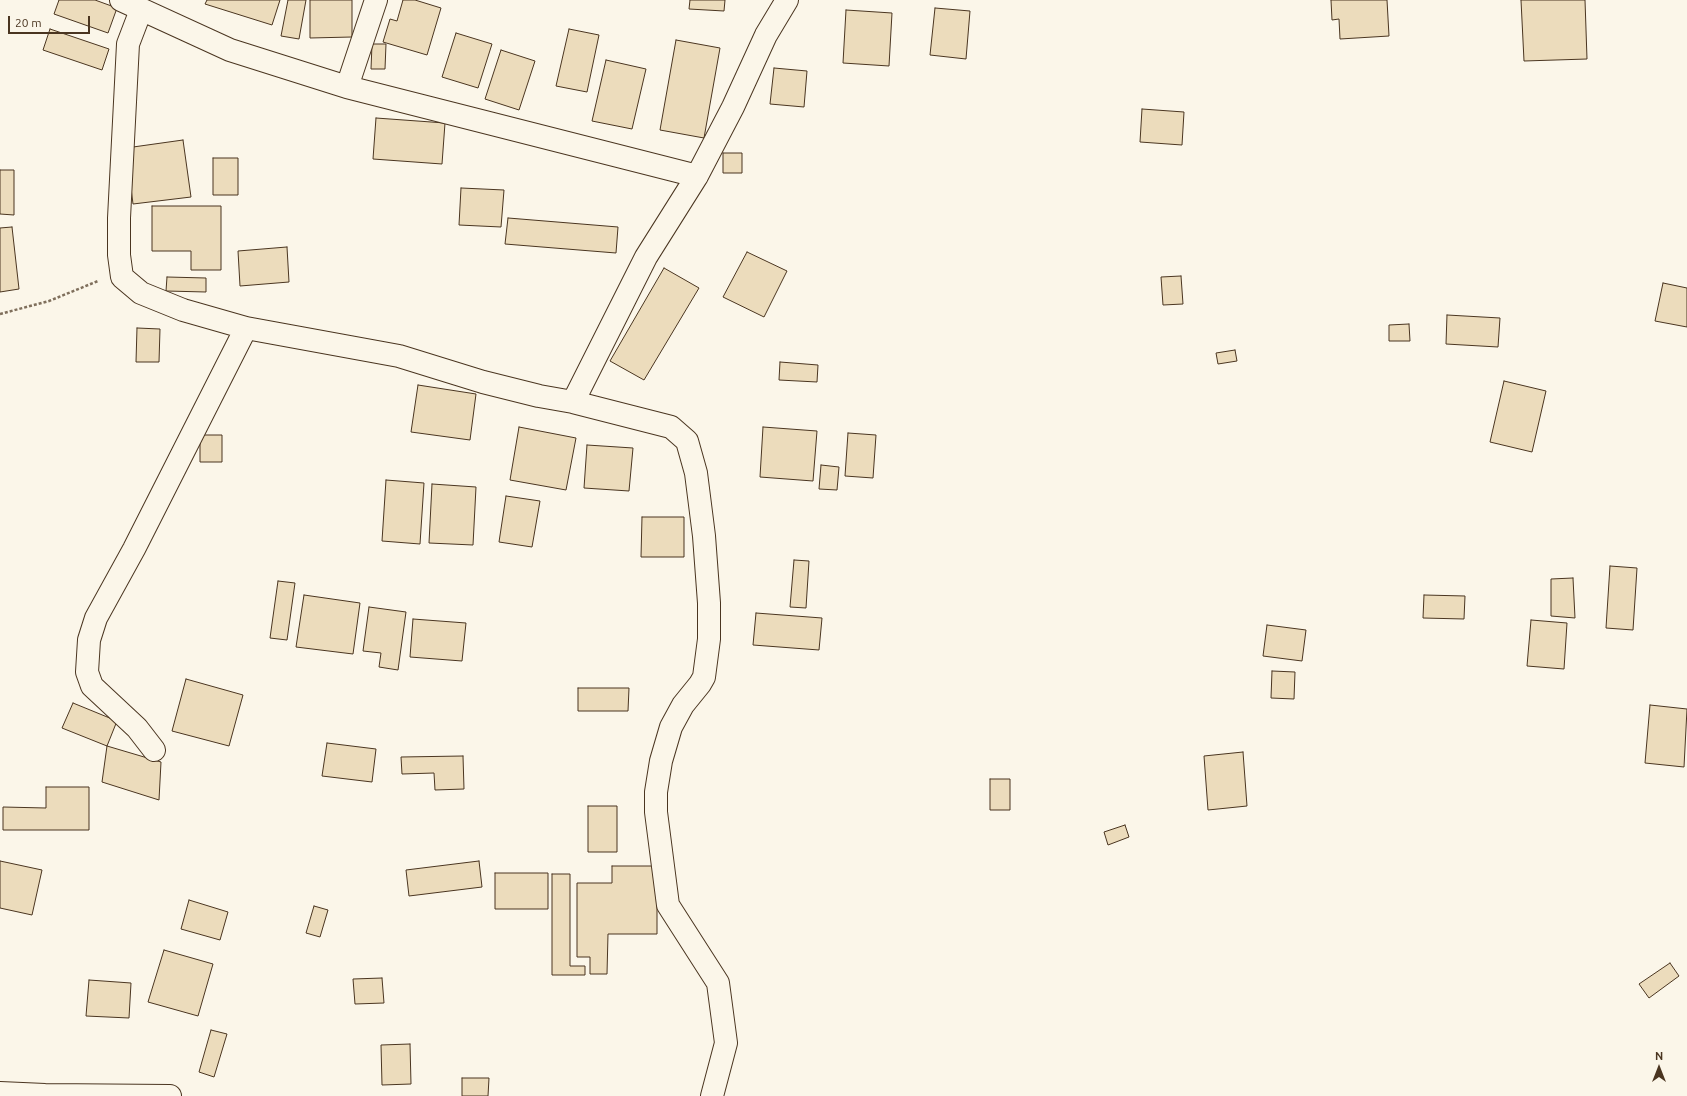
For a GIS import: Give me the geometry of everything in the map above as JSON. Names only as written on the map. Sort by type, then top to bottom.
[{"type":"street","points":[[121,0],[230,50],[346,87],[697,176]]},
{"type":"street","points":[[346,87],[376,0]]},
{"type":"street","points":[[573,402],[646,256],[697,176],[733,107],[766,35],[787,0]]},
{"type":"street","points":[[141,10],[128,44],[119,218],[122,277],[141,293],[183,310],[246,328],[400,356],[483,382],[539,396],[573,402],[671,427],[687,441],[696,473],[704,536],[709,602],[705,672],[700,684],[683,705],[671,727],[661,762],[656,792],[656,812],[668,905],[718,983],[726,1042],[712,1096]]},
{"type":"street","points":[[154,750],[137,728],[92,686],[87,672],[89,640],[96,618],[134,549],[246,328]]},
{"type":"street","points":[[0,1093],[45,1095],[170,1096]]},
{"type":"path","points":[[0,314],[56,299],[82,289],[121,269]]},
{"type":"building","points":[[59,0],[95,0],[117,8],[108,33],[54,14]]},
{"type":"building","points":[[207,0],[280,0],[272,25],[205,4]]},
{"type":"building","points":[[288,0],[306,0],[299,39],[281,36]]},
{"type":"building","points":[[310,0],[352,0],[352,37],[310,38]]},
{"type":"building","points":[[403,0],[415,0],[441,8],[427,55],[383,42],[390,19],[397,21]]},
{"type":"building","points":[[690,0],[725,0],[724,11],[689,9]]},
{"type":"building","points":[[1331,0],[1387,0],[1389,36],[1340,39],[1339,19],[1332,20]]},
{"type":"building","points":[[1521,0],[1585,0],[1587,59],[1524,61]]},
{"type":"building","points":[[935,8],[970,11],[966,59],[930,55]]},
{"type":"building","points":[[846,10],[892,13],[889,66],[843,63]]},
{"type":"building","points":[[50,29],[109,49],[102,70],[43,50]]},
{"type":"building","points":[[569,29],[599,35],[587,92],[556,86]]},
{"type":"building","points":[[456,33],[492,44],[478,88],[442,77]]},
{"type":"building","points":[[676,40],[720,48],[704,138],[660,130]]},
{"type":"building","points":[[372,44],[386,44],[385,69],[371,69]]},
{"type":"building","points":[[501,50],[535,61],[519,110],[485,99]]},
{"type":"building","points":[[606,60],[646,69],[632,129],[592,121]]},
{"type":"building","points":[[774,68],[807,71],[804,107],[770,104]]},
{"type":"building","points":[[1142,109],[1184,112],[1182,145],[1140,142]]},
{"type":"building","points":[[376,118],[445,123],[442,164],[373,159]]},
{"type":"building","points":[[183,140],[191,197],[133,204],[126,148]]},
{"type":"building","points":[[723,153],[742,153],[742,173],[723,173]]},
{"type":"building","points":[[213,158],[238,158],[238,195],[213,195]]},
{"type":"building","points":[[0,170],[14,170],[14,215],[0,214]]},
{"type":"building","points":[[461,188],[504,190],[501,227],[459,225]]},
{"type":"building","points":[[152,206],[221,206],[221,270],[191,270],[191,251],[152,251]]},
{"type":"building","points":[[508,218],[618,227],[616,253],[505,244]]},
{"type":"building","points":[[12,227],[19,289],[0,292],[0,228]]},
{"type":"building","points":[[287,247],[289,282],[240,286],[238,251]]},
{"type":"building","points":[[747,252],[787,271],[764,317],[723,297]]},
{"type":"building","points":[[664,268],[699,288],[644,380],[610,361]]},
{"type":"building","points":[[1181,276],[1183,304],[1163,305],[1161,277]]},
{"type":"building","points":[[167,277],[206,278],[206,292],[166,291]]},
{"type":"building","points":[[1663,283],[1687,288],[1687,327],[1655,321]]},
{"type":"building","points":[[1447,315],[1500,318],[1498,347],[1446,344]]},
{"type":"building","points":[[1409,324],[1410,341],[1389,341],[1389,325]]},
{"type":"building","points":[[137,328],[160,329],[159,362],[136,362]]},
{"type":"building","points":[[1235,350],[1237,361],[1218,364],[1216,353]]},
{"type":"building","points":[[780,362],[818,365],[817,382],[779,380]]},
{"type":"building","points":[[1504,381],[1546,391],[1532,452],[1490,442]]},
{"type":"building","points":[[418,385],[476,394],[470,440],[411,432]]},
{"type":"building","points":[[519,427],[576,438],[566,490],[510,480]]},
{"type":"building","points":[[763,427],[817,431],[813,481],[760,477]]},
{"type":"building","points":[[848,433],[876,435],[873,478],[845,476]]},
{"type":"building","points":[[200,435],[222,435],[222,462],[200,462]]},
{"type":"building","points":[[587,445],[633,448],[629,491],[584,488]]},
{"type":"building","points":[[821,465],[839,467],[837,490],[819,489]]},
{"type":"building","points":[[386,480],[424,483],[420,544],[382,541]]},
{"type":"building","points":[[432,484],[476,487],[473,545],[429,543]]},
{"type":"building","points":[[506,496],[540,501],[532,547],[499,542]]},
{"type":"building","points":[[642,517],[684,517],[684,557],[641,557]]},
{"type":"building","points":[[794,560],[809,561],[806,608],[790,607]]},
{"type":"building","points":[[1610,566],[1637,568],[1633,630],[1606,628]]},
{"type":"building","points":[[1573,578],[1575,618],[1551,616],[1551,579]]},
{"type":"building","points":[[278,581],[295,583],[287,640],[270,638]]},
{"type":"building","points":[[304,595],[360,603],[353,654],[296,647]]},
{"type":"building","points":[[1424,595],[1465,596],[1464,619],[1423,618]]},
{"type":"building","points":[[369,607],[406,612],[398,670],[379,667],[381,653],[363,651]]},
{"type":"building","points":[[756,613],[822,618],[819,650],[753,645]]},
{"type":"building","points":[[413,619],[466,623],[462,661],[410,657]]},
{"type":"building","points":[[1531,620],[1567,623],[1564,669],[1527,666]]},
{"type":"building","points":[[1267,625],[1306,630],[1302,661],[1263,656]]},
{"type":"building","points":[[1272,671],[1295,672],[1294,699],[1271,698]]},
{"type":"building","points":[[186,679],[243,695],[229,746],[172,731]]},
{"type":"building","points":[[578,688],[629,688],[628,711],[578,711]]},
{"type":"building","points":[[73,703],[117,721],[107,746],[62,728]]},
{"type":"building","points":[[1650,705],[1687,709],[1684,767],[1645,763]]},
{"type":"building","points":[[327,743],[376,749],[372,782],[322,776]]},
{"type":"building","points":[[107,746],[161,762],[159,800],[102,782]]},
{"type":"building","points":[[1243,752],[1247,806],[1208,810],[1204,756]]},
{"type":"building","points":[[463,756],[464,789],[435,790],[434,773],[402,774],[401,757]]},
{"type":"building","points":[[990,779],[1010,779],[1010,810],[990,810]]},
{"type":"building","points":[[46,787],[89,787],[89,830],[3,830],[3,807],[46,808]]},
{"type":"building","points":[[588,806],[617,806],[617,852],[588,852]]},
{"type":"building","points":[[1125,825],[1129,837],[1108,845],[1104,832]]},
{"type":"building","points":[[0,861],[42,870],[32,915],[0,908]]},
{"type":"building","points":[[479,861],[482,887],[409,896],[406,870]]},
{"type":"building","points":[[612,866],[657,866],[657,934],[608,934],[607,974],[590,974],[590,957],[577,957],[577,883],[612,883]]},
{"type":"building","points":[[495,873],[548,873],[548,909],[495,909]]},
{"type":"building","points":[[552,874],[570,874],[570,966],[585,966],[585,975],[552,975]]},
{"type":"building","points":[[189,900],[228,912],[220,940],[181,929]]},
{"type":"building","points":[[314,906],[328,910],[320,937],[306,933]]},
{"type":"building","points":[[164,950],[213,964],[198,1016],[148,1002]]},
{"type":"building","points":[[1670,963],[1679,976],[1649,998],[1639,984]]},
{"type":"building","points":[[382,978],[384,1003],[355,1004],[353,979]]},
{"type":"building","points":[[89,980],[131,983],[129,1018],[86,1016]]},
{"type":"building","points":[[211,1030],[227,1034],[214,1077],[199,1072]]},
{"type":"building","points":[[410,1044],[411,1084],[382,1085],[381,1045]]},
{"type":"building","points":[[462,1078],[489,1078],[488,1096],[462,1096]]}]
